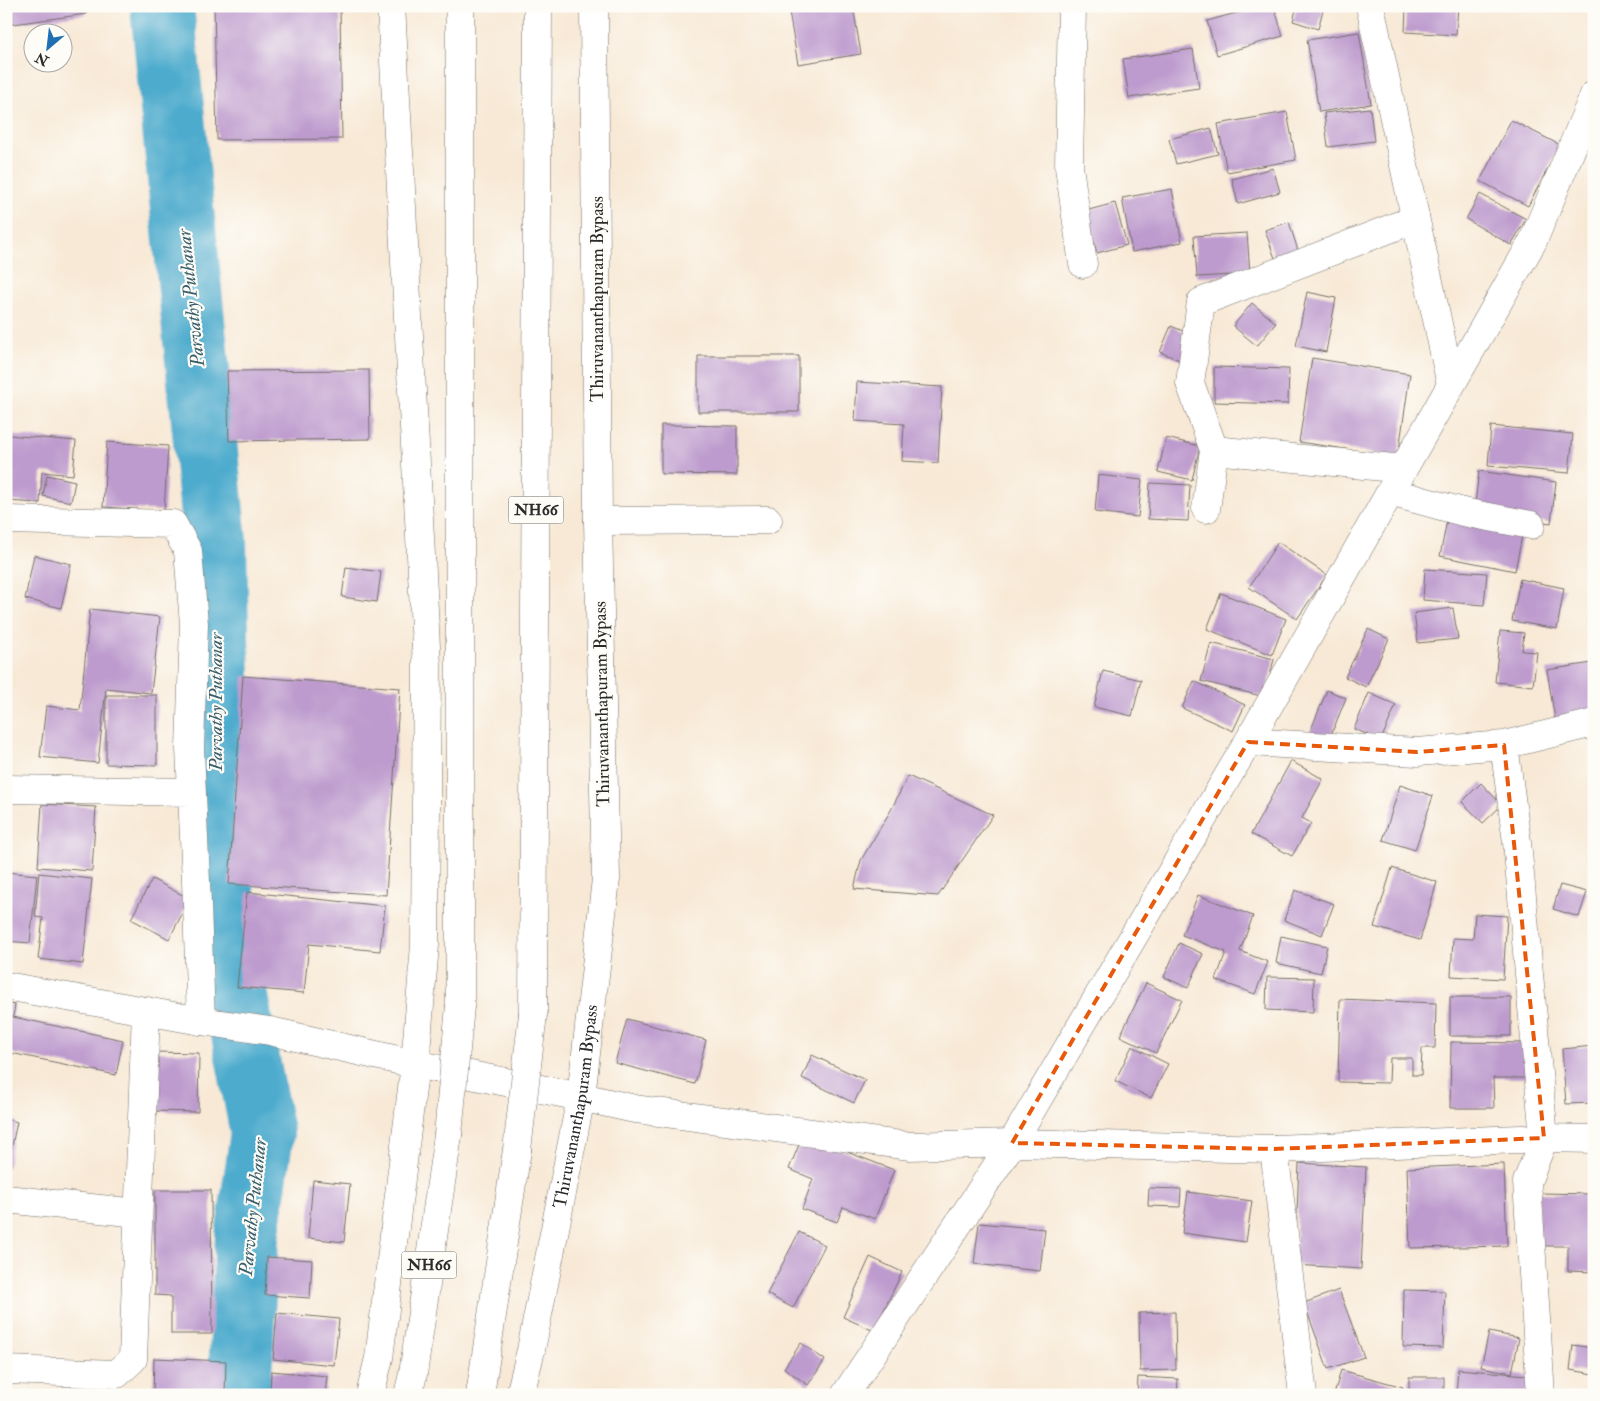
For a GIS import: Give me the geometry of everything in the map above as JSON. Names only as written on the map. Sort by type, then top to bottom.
[{"type":"main road","points":[[370,1395],[379,1358],[415,1064],[425,945],[427,664],[391,6]]},
{"type":"main road","name":"NH66","points":[[408,1395],[413,1374],[448,1136],[460,1006],[460,6]]},
{"type":"main road","name":"NH66","points":[[480,1395],[517,1150],[533,1014],[538,6]]},
{"type":"main road","name":"Thiruvananthapuram Bypass","points":[[520,1395],[531,1350],[580,1097],[606,879],[598,520],[594,6]]},
{"type":"main road","points":[[1072,6],[1069,167],[1083,264]]},
{"type":"main road","points":[[1370,6],[1451,385]]},
{"type":"main road","points":[[845,1395],[1012,1143],[1248,742],[1533,241],[1594,94]]},
{"type":"main road","points":[[1206,509],[1214,450],[1190,383],[1201,302],[1415,220]]},
{"type":"main road","points":[[1214,450],[1397,481],[1463,512],[1532,525]]},
{"type":"main road","points":[[6,520],[173,524],[188,551],[194,624],[190,749],[192,792],[213,1023]]},
{"type":"main road","points":[[598,520],[768,520]]},
{"type":"main road","points":[[1248,742],[1418,752],[1504,745],[1594,723]]},
{"type":"main road","points":[[1504,745],[1517,842],[1544,1138],[1527,1182],[1541,1395]]},
{"type":"main road","points":[[6,789],[192,792]]},
{"type":"main road","points":[[6,986],[213,1023],[270,1030],[415,1064],[635,1109],[909,1146],[1012,1143],[1274,1149],[1544,1138],[1594,1139]]},
{"type":"main road","points":[[6,1370],[117,1374],[134,1360],[146,1011]]},
{"type":"main road","points":[[1274,1149],[1303,1395]]},
{"type":"main road","points":[[6,1199],[138,1213]]},
{"type":"highlighted area","points":[[1248,742],[1417,752],[1504,745],[1544,1138],[1274,1149],[1012,1143]]},
{"type":"building","points":[[6,6],[85,6],[86,14],[6,25]]},
{"type":"building","points":[[214,6],[340,6],[342,139],[217,140]]},
{"type":"building","points":[[788,6],[853,6],[861,54],[798,64]]},
{"type":"building","points":[[1261,6],[1274,6],[1283,36],[1217,55],[1207,21]]},
{"type":"building","points":[[1297,6],[1324,6],[1318,29],[1293,21]]},
{"type":"building","points":[[1406,6],[1458,6],[1456,35],[1405,32]]},
{"type":"building","points":[[1359,32],[1371,104],[1319,112],[1307,40]]},
{"type":"building","points":[[1193,49],[1199,88],[1129,98],[1123,59]]},
{"type":"building","points":[[1370,108],[1374,141],[1328,147],[1324,113]]},
{"type":"building","points":[[1287,112],[1296,160],[1227,172],[1218,124]]},
{"type":"building","points":[[1511,120],[1560,145],[1528,206],[1480,181]]},
{"type":"building","points":[[1211,128],[1218,154],[1176,164],[1169,139]]},
{"type":"building","points":[[1273,168],[1280,192],[1238,204],[1232,179]]},
{"type":"building","points":[[1172,189],[1182,242],[1132,252],[1122,198]]},
{"type":"building","points":[[1480,194],[1526,219],[1511,245],[1466,219]]},
{"type":"building","points":[[1115,203],[1127,245],[1097,253],[1085,211]]},
{"type":"building","points":[[1289,222],[1300,257],[1277,264],[1265,230]]},
{"type":"building","points":[[1247,233],[1250,274],[1197,277],[1194,236]]},
{"type":"building","points":[[1307,292],[1336,298],[1326,352],[1296,346]]},
{"type":"building","points":[[1252,303],[1276,323],[1257,346],[1233,326]]},
{"type":"building","points":[[1171,326],[1195,336],[1184,362],[1160,352]]},
{"type":"building","points":[[698,356],[799,356],[799,412],[698,412]]},
{"type":"building","points":[[1312,358],[1410,374],[1398,457],[1299,442]]},
{"type":"building","points":[[1214,367],[1289,369],[1288,404],[1214,402]]},
{"type":"building","points":[[369,370],[370,439],[229,441],[227,371]]},
{"type":"building","points":[[857,382],[942,387],[938,463],[902,461],[904,424],[855,421]]},
{"type":"building","points":[[661,425],[737,426],[737,475],[661,474]]},
{"type":"building","points":[[1491,426],[1573,434],[1569,473],[1488,466]]},
{"type":"building","points":[[8,435],[76,441],[73,475],[42,472],[40,503],[6,501]]},
{"type":"building","points":[[1166,438],[1200,446],[1192,480],[1158,472]]},
{"type":"building","points":[[107,442],[168,446],[164,511],[103,507]]},
{"type":"building","points":[[1479,471],[1556,482],[1551,523],[1474,512]]},
{"type":"building","points":[[47,475],[75,481],[71,502],[43,496]]},
{"type":"building","points":[[1098,475],[1142,480],[1138,517],[1095,512]]},
{"type":"building","points":[[1150,483],[1190,485],[1188,521],[1148,519]]},
{"type":"building","points":[[1448,515],[1523,531],[1515,571],[1440,556]]},
{"type":"building","points":[[1278,542],[1327,575],[1297,619],[1249,587]]},
{"type":"building","points":[[34,555],[71,564],[61,608],[25,599]]},
{"type":"building","points":[[346,567],[381,572],[377,602],[342,597]]},
{"type":"building","points":[[1425,569],[1487,573],[1484,605],[1423,600]]},
{"type":"building","points":[[1520,579],[1564,588],[1557,629],[1512,621]]},
{"type":"building","points":[[1221,593],[1286,619],[1272,655],[1207,629]]},
{"type":"building","points":[[1453,608],[1458,639],[1418,643],[1414,613]]},
{"type":"building","points":[[90,609],[160,617],[151,693],[106,688],[98,763],[40,757],[46,706],[80,710]]},
{"type":"building","points":[[1368,629],[1389,639],[1366,687],[1345,677]]},
{"type":"building","points":[[1500,631],[1524,633],[1522,651],[1537,652],[1533,686],[1495,682]]},
{"type":"building","points":[[1211,643],[1274,659],[1265,697],[1201,681]]},
{"type":"building","points":[[1592,663],[1594,714],[1555,720],[1547,670]]},
{"type":"building","points":[[1103,671],[1141,680],[1132,716],[1094,707]]},
{"type":"building","points":[[243,676],[400,688],[386,895],[229,884]]},
{"type":"building","points":[[1194,681],[1245,705],[1233,731],[1182,708]]},
{"type":"building","points":[[1327,690],[1346,698],[1329,740],[1310,732]]},
{"type":"building","points":[[1369,693],[1396,705],[1381,740],[1354,729]]},
{"type":"building","points":[[106,695],[157,695],[157,765],[106,764]]},
{"type":"building","points":[[1291,761],[1323,779],[1302,818],[1311,823],[1292,856],[1251,834]]},
{"type":"building","points":[[908,776],[993,815],[938,896],[854,889],[861,860],[891,810]]},
{"type":"building","points":[[1481,783],[1502,805],[1483,823],[1462,802]]},
{"type":"building","points":[[1400,785],[1433,796],[1415,850],[1383,840]]},
{"type":"building","points":[[42,804],[96,807],[92,871],[38,867]]},
{"type":"building","points":[[1392,868],[1437,882],[1420,940],[1374,927]]},
{"type":"building","points":[[6,872],[37,875],[30,943],[6,941]]},
{"type":"building","points":[[39,873],[92,879],[83,964],[38,959],[43,918],[35,917]]},
{"type":"building","points":[[152,879],[190,899],[169,939],[131,919]]},
{"type":"building","points":[[1560,885],[1587,892],[1579,917],[1553,909]]},
{"type":"building","points":[[1295,890],[1334,904],[1322,935],[1284,920]]},
{"type":"building","points":[[247,892],[385,906],[380,951],[309,944],[304,993],[237,987]]},
{"type":"building","points":[[1198,895],[1253,916],[1240,951],[1268,962],[1255,994],[1216,980],[1226,952],[1182,935]]},
{"type":"building","points":[[1475,914],[1507,916],[1503,979],[1451,976],[1453,938],[1473,939]]},
{"type":"building","points":[[1281,936],[1327,946],[1321,973],[1276,963]]},
{"type":"building","points":[[1179,943],[1203,954],[1188,988],[1164,977]]},
{"type":"building","points":[[1267,977],[1314,978],[1313,1012],[1266,1010]]},
{"type":"building","points":[[1146,983],[1182,1000],[1156,1053],[1120,1036]]},
{"type":"building","points":[[1450,997],[1511,997],[1511,1036],[1450,1036]]},
{"type":"building","points":[[1340,999],[1436,1003],[1435,1048],[1422,1048],[1421,1075],[1412,1075],[1412,1058],[1390,1058],[1389,1083],[1338,1082]]},
{"type":"building","points":[[6,1003],[15,1005],[13,1017],[123,1040],[116,1075],[6,1052]]},
{"type":"building","points":[[627,1019],[706,1040],[695,1084],[615,1063]]},
{"type":"building","points":[[1451,1042],[1528,1043],[1528,1078],[1493,1078],[1494,1108],[1450,1108]]},
{"type":"building","points":[[1132,1046],[1168,1064],[1151,1098],[1115,1081]]},
{"type":"building","points":[[1594,1046],[1594,1103],[1566,1104],[1562,1049]]},
{"type":"building","points":[[154,1052],[199,1053],[198,1112],[153,1111]]},
{"type":"building","points":[[812,1055],[865,1080],[854,1103],[802,1078]]},
{"type":"building","points":[[6,1119],[17,1122],[7,1169],[6,1169]]},
{"type":"building","points":[[803,1135],[894,1170],[875,1219],[843,1207],[837,1222],[802,1209],[813,1179],[789,1169]]},
{"type":"building","points":[[1299,1163],[1366,1167],[1361,1269],[1295,1265]]},
{"type":"building","points":[[1504,1164],[1507,1246],[1410,1248],[1407,1168]]},
{"type":"building","points":[[313,1180],[350,1184],[344,1242],[308,1238]]},
{"type":"building","points":[[1149,1188],[1181,1189],[1180,1207],[1148,1206]]},
{"type":"building","points":[[155,1190],[211,1190],[212,1334],[171,1334],[171,1296],[155,1295]]},
{"type":"building","points":[[1188,1192],[1252,1201],[1246,1242],[1182,1233]]},
{"type":"building","points":[[1538,1193],[1594,1194],[1594,1272],[1568,1271],[1568,1246],[1537,1246]]},
{"type":"building","points":[[979,1223],[1045,1229],[1040,1271],[974,1264]]},
{"type":"building","points":[[799,1232],[825,1245],[793,1308],[767,1294]]},
{"type":"building","points":[[267,1257],[312,1260],[310,1298],[265,1295]]},
{"type":"building","points":[[870,1257],[902,1272],[874,1331],[843,1317]]},
{"type":"building","points":[[1339,1290],[1364,1357],[1328,1369],[1304,1303]]},
{"type":"building","points":[[1404,1290],[1445,1291],[1443,1348],[1403,1347]]},
{"type":"building","points":[[1175,1312],[1176,1370],[1140,1371],[1139,1313]]},
{"type":"building","points":[[277,1313],[339,1319],[334,1365],[273,1359]]},
{"type":"building","points":[[1489,1332],[1519,1338],[1512,1373],[1481,1367]]},
{"type":"building","points":[[801,1343],[825,1360],[808,1385],[784,1368]]},
{"type":"building","points":[[1573,1345],[1594,1348],[1594,1374],[1570,1370]]},
{"type":"building","points":[[154,1358],[226,1361],[225,1395],[153,1395]]},
{"type":"building","points":[[1458,1369],[1538,1376],[1536,1395],[1456,1395]]},
{"type":"building","points":[[1341,1370],[1403,1387],[1401,1395],[1334,1395]]},
{"type":"building","points":[[271,1371],[327,1376],[325,1395],[270,1395]]},
{"type":"building","points":[[1138,1377],[1178,1379],[1177,1395],[1137,1395]]},
{"type":"building","points":[[1409,1377],[1444,1377],[1444,1395],[1409,1395]]},
{"type":"waterway","name":"Parvathy Puthanar","points":[[162,6],[215,543],[218,684],[217,828],[228,956],[262,1133],[247,1237],[239,1395]]}]
